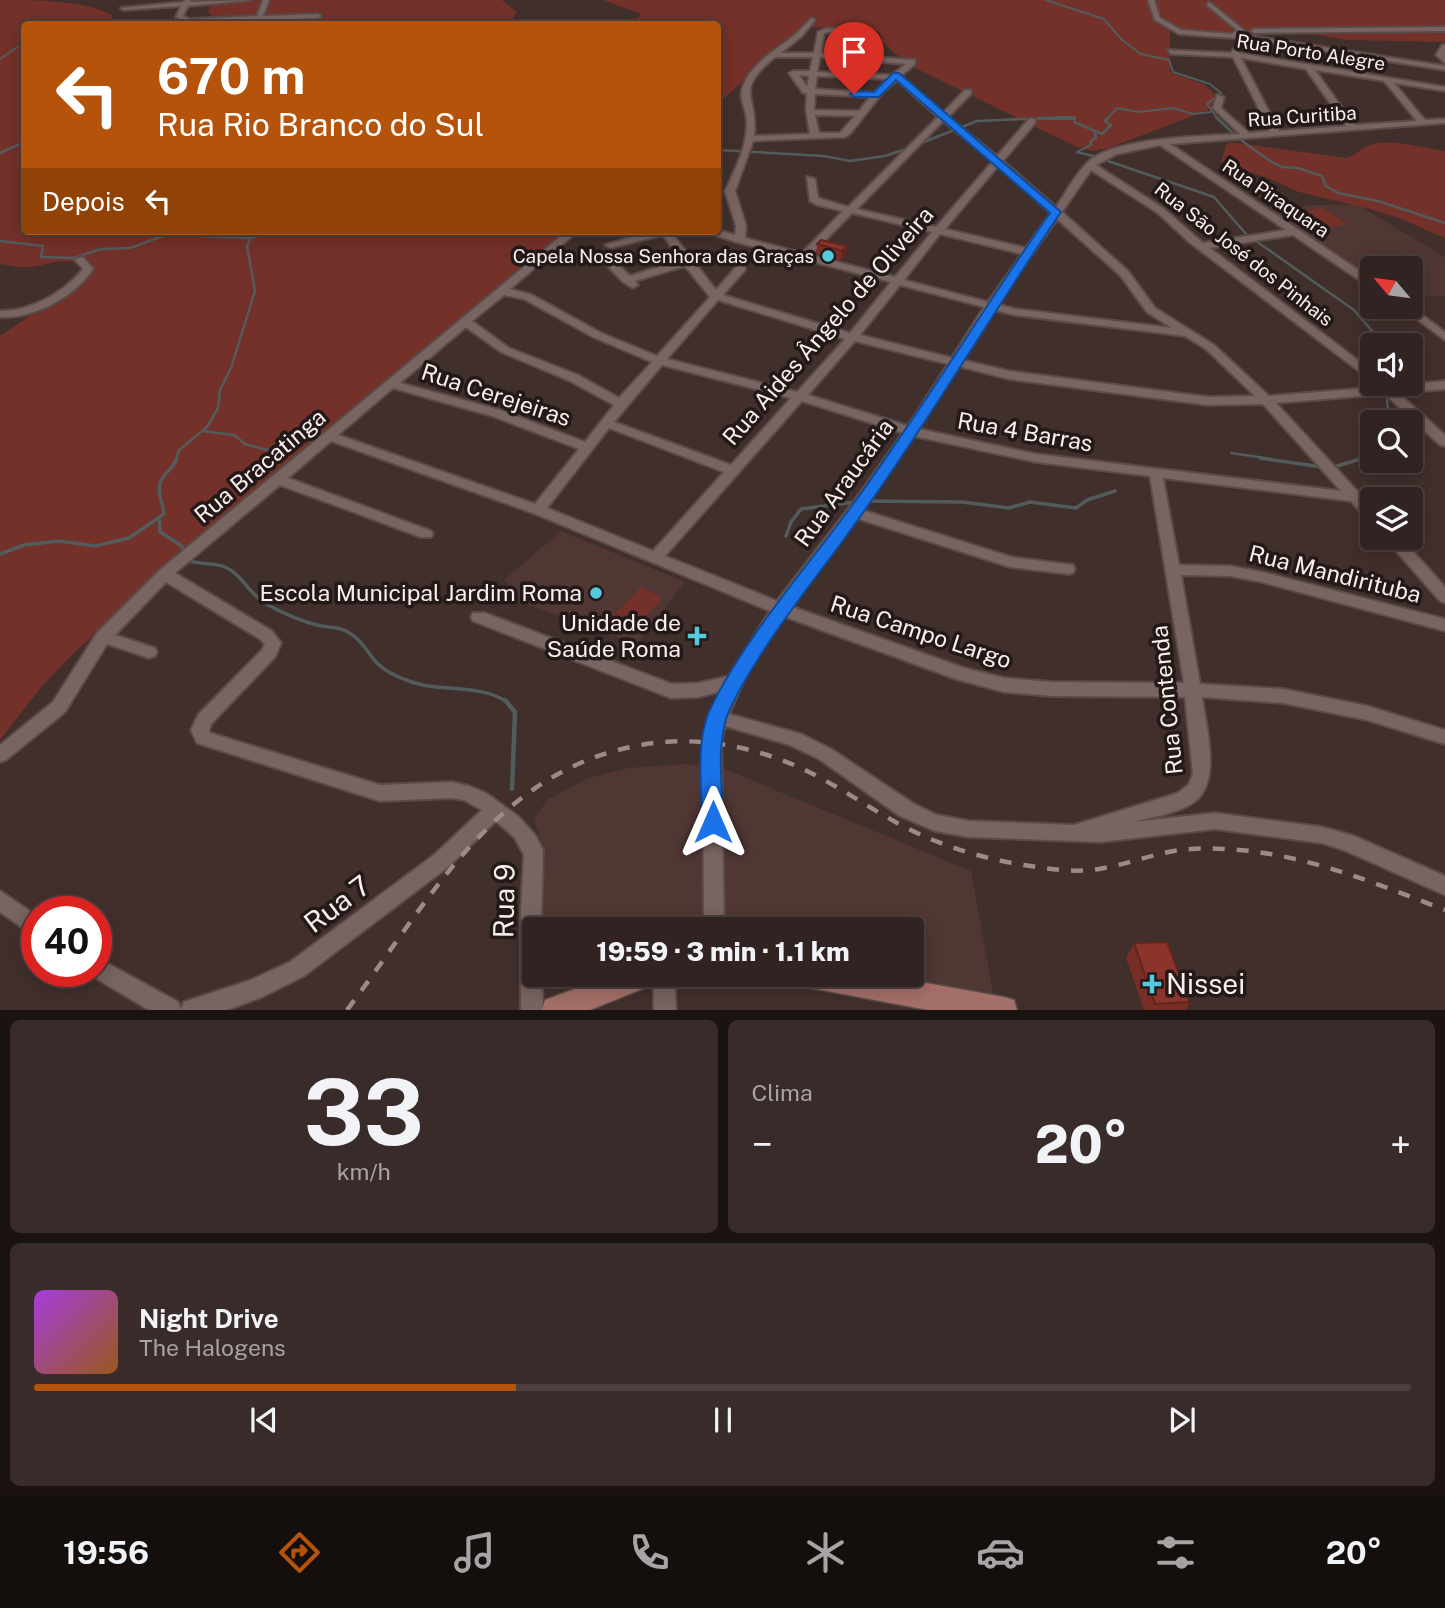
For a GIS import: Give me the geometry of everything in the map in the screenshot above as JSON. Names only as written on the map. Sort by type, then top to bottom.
[{"type":"main road","points":[[555,1010],[614,987]]},
{"type":"main road","points":[[877,987],[1004,1010]]},
{"type":"street","points":[[117,16],[129,0]]},
{"type":"street","points":[[124,8],[248,0]]},
{"type":"street","points":[[259,19],[266,0]]},
{"type":"street","points":[[1151,0],[1157,19],[1179,32],[1227,35],[1445,68]]},
{"type":"street","points":[[187,2],[179,17],[189,21],[318,16]]},
{"type":"street","points":[[1209,4],[1242,31]]},
{"type":"street","points":[[740,240],[741,226],[730,191],[746,159],[750,139],[751,121],[743,98],[746,85],[772,55],[812,20]]},
{"type":"street","points":[[1227,35],[1242,31],[1445,29]]},
{"type":"street","points":[[816,136],[811,112],[811,92],[820,34],[825,30],[839,30],[876,44]]},
{"type":"street","points":[[1227,35],[1276,134]]},
{"type":"street","points":[[1445,47],[1440,55],[1445,61]]},
{"type":"street","name":"Rua Porto Alegre","points":[[1171,52],[1237,55],[1445,89]]},
{"type":"street","points":[[750,139],[842,135],[876,95],[912,62],[818,55],[772,55]]},
{"type":"street","points":[[1309,67],[1351,127]]},
{"type":"street","points":[[876,95],[811,92],[800,87],[794,72],[895,76],[998,161],[1124,273],[1151,310],[1192,334],[1266,400],[1360,503]]},
{"type":"street","points":[[1387,80],[1423,123]]},
{"type":"street","points":[[803,257],[968,92]]},
{"type":"street","points":[[1220,97],[1217,108],[1247,136]]},
{"type":"street","points":[[811,112],[862,114]]},
{"type":"street","name":"Rua Aides Ângelo de Oliveira","points":[[656,557],[852,337],[1031,121]]},
{"type":"street","name":"Rua Curitiba","points":[[1161,142],[1445,121]]},
{"type":"street","points":[[1090,165],[1096,160],[1119,152],[1161,142]]},
{"type":"street","name":"Rua Piraquara","points":[[1161,142],[1360,276]]},
{"type":"street","name":"Rua Araucária","points":[[714,917],[712,742],[717,717],[734,681],[780,609],[855,513],[912,432],[991,306],[1090,165]]},
{"type":"street","name":"Rua São José dos Pinhais","points":[[1090,165],[1161,211],[1201,246],[1360,368]]},
{"type":"street","points":[[810,178],[813,199],[848,212],[1028,252]]},
{"type":"street","points":[[721,189],[730,191]]},
{"type":"street","points":[[1201,246],[1294,232]]},
{"type":"street","name":"Rua Bracatinga","points":[[0,755],[59,707],[103,637],[165,574],[568,235]]},
{"type":"street","points":[[610,245],[650,235]]},
{"type":"street","points":[[669,235],[715,296],[852,337],[1043,382],[1186,400],[1266,400],[1360,390]]},
{"type":"street","points":[[721,235],[896,283],[1045,318],[1192,334]]},
{"type":"street","points":[[0,314],[25,314],[37,309],[84,275],[88,270],[80,260]]},
{"type":"street","points":[[609,262],[630,283],[687,262]]},
{"type":"street","points":[[538,510],[621,404],[741,268]]},
{"type":"street","name":"Rua 4 Barras","points":[[503,291],[528,297],[597,335],[659,360],[799,396],[912,432],[1025,456],[1354,497]]},
{"type":"street","points":[[1421,319],[1445,337]]},
{"type":"street","points":[[466,322],[505,350],[573,378],[621,404]]},
{"type":"street","name":"Rua Cerejeiras","points":[[391,384],[496,414],[587,447]]},
{"type":"street","points":[[1423,386],[1445,385]]},
{"type":"street","points":[[1395,396],[1445,442]]},
{"type":"street","points":[[606,423],[732,470]]},
{"type":"street","name":"Rua Campo Largo","points":[[328,436],[538,510],[780,609],[962,674],[1004,685],[1052,689],[1193,690],[1283,696],[1367,713],[1445,737]]},
{"type":"street","name":"Rua Contenda","points":[[1072,832],[1184,799],[1197,789],[1202,774],[1193,690],[1156,474]]},
{"type":"street","points":[[277,479],[426,534]]},
{"type":"street","points":[[855,513],[1010,562],[1068,569]]},
{"type":"street","points":[[1403,550],[1445,597]]},
{"type":"street","name":"Rua Mandirituba","points":[[1172,570],[1230,571],[1262,577],[1445,625]]},
{"type":"street","name":"Rua 9","points":[[165,574],[266,635],[273,643],[269,653],[204,720],[200,730],[203,738],[380,793],[402,796],[457,791],[473,795],[526,836],[534,852],[531,897],[532,1010]]},
{"type":"street","points":[[479,617],[671,691],[699,690],[734,681]]},
{"type":"street","points":[[103,637],[149,652]]},
{"type":"street","points":[[717,717],[795,739],[825,754],[907,810],[935,823],[969,828],[1100,834],[1215,821],[1322,835],[1367,850],[1445,887]]},
{"type":"street","name":"Rua 7","points":[[192,1010],[254,990],[297,969],[441,861],[495,810]]},
{"type":"street","points":[[0,900],[21,916]]},
{"type":"street","points":[[112,976],[170,1010]]},
{"type":"street","points":[[664,987],[665,1010]]},
{"type":"shaded area","points":[[0,0],[59,2],[87,6],[112,15],[112,21],[21,21],[21,235],[563,235],[80,647],[42,686],[0,740],[0,336],[66,291],[86,269],[79,264],[65,261],[25,267],[0,264]]},
{"type":"shaded area","points":[[220,0],[502,0],[517,12],[511,21],[217,21],[208,12],[210,7]]},
{"type":"shaded area","points":[[603,0],[1445,0],[1445,42],[1348,40],[1305,33],[1170,31],[1170,72],[1205,85],[1217,97],[1213,108],[1109,148],[1091,151],[1075,146],[909,65],[883,43],[879,32],[864,26],[801,28],[721,101],[721,21],[633,21],[641,14]]},
{"type":"shaded area","points":[[163,19],[217,21],[141,21]]},
{"type":"shaded area","points":[[1231,142],[1346,158],[1365,147],[1384,143],[1445,151],[1445,238],[1399,218],[1299,192],[1221,162],[1226,145]]},
{"type":"shaded area","points":[[1311,205],[1358,205],[1445,257],[1445,296],[1423,297],[1423,256],[1360,256],[1360,270],[1272,211]]},
{"type":"shaded area","points":[[1322,208],[1348,224],[1319,229],[1293,212]]},
{"type":"shaded area","name":"Escola Municipal Jardim Roma","points":[[561,531],[685,582],[637,644],[523,603],[504,580]]},
{"type":"shaded area","points":[[641,587],[663,598],[630,633],[607,622]]},
{"type":"shaded area","points":[[686,764],[720,767],[971,871],[994,998],[924,985],[924,917],[541,917],[544,849],[534,819],[548,799],[589,778],[628,768]]},
{"type":"building","points":[[821,240],[847,246],[842,251],[817,244]]},
{"type":"building","points":[[1167,942],[1190,1002],[1155,1004],[1134,943]]},
{"type":"waterway","points":[[1046,0],[1104,19],[1123,41],[1141,54],[1169,60],[1173,72],[1210,84],[1221,93],[1207,104],[1218,119]]},
{"type":"waterway","points":[[0,59],[19,46]]},
{"type":"waterway","points":[[1107,119],[1117,108],[1138,112],[1173,108],[1193,114],[1211,112]]},
{"type":"waterway","points":[[919,144],[977,121],[1069,117],[1075,119]]},
{"type":"waterway","points":[[1030,119],[1075,119]]},
{"type":"waterway","points":[[1075,119],[1074,122],[1102,134],[1111,125],[1105,121],[1107,119]]},
{"type":"waterway","points":[[1218,119],[1238,138],[1270,161],[1282,167],[1298,168],[1322,176],[1326,186],[1338,193],[1378,201],[1445,223]]},
{"type":"waterway","points":[[1095,133],[1096,138],[1091,141],[1091,145],[1077,152],[1097,157]]},
{"type":"waterway","points":[[0,153],[21,143]]},
{"type":"waterway","points":[[721,150],[824,156],[850,161],[885,156],[909,148]]},
{"type":"waterway","points":[[1105,160],[1214,197],[1246,234],[1354,310],[1374,333]]},
{"type":"waterway","points":[[0,241],[43,246],[41,257],[73,258],[101,249],[130,248],[166,235]]},
{"type":"waterway","points":[[197,235],[251,238]]},
{"type":"waterway","points":[[251,238],[259,235]]},
{"type":"waterway","points":[[176,459],[179,450],[207,427],[218,408],[220,390],[231,368],[255,291],[247,246],[251,238]]},
{"type":"waterway","points":[[1387,400],[1388,410]]},
{"type":"waterway","points":[[203,431],[234,435],[245,444],[267,450],[293,446]]},
{"type":"waterway","points":[[1231,453],[1272,459]]},
{"type":"waterway","points":[[0,554],[24,545],[59,541],[95,546],[129,538],[164,514],[160,485],[177,458]]},
{"type":"waterway","points":[[1260,458],[1322,467]]},
{"type":"waterway","points":[[1337,466],[1360,459]]},
{"type":"waterway","points":[[866,501],[962,502],[1009,508],[1030,502],[1076,508],[1087,500],[1115,491]]},
{"type":"waterway","points":[[786,536],[791,522],[801,509],[855,502]]},
{"type":"waterway","points":[[159,518],[160,532],[182,546],[184,558],[225,567],[237,575],[262,601],[286,614],[348,632],[377,663],[392,674],[421,685],[484,692],[506,702]]},
{"type":"waterway","points":[[506,702],[515,712],[512,789]]},
{"type":"railway","points":[[347,1010],[438,885],[470,846],[505,811],[545,782],[590,759],[661,742],[723,744],[782,760],[826,781],[914,832],[960,850],[1008,862],[1080,871],[1111,867],[1179,850],[1224,849],[1257,852],[1352,875],[1445,910]]},
{"type":"place","name":"Capela Nossa Senhora das Graças","points":[[828,256]]},
{"type":"place","name":"Escola Municipal Jardim Roma","points":[[596,593]]},
{"type":"place","name":"Unidade de Saúde Roma","points":[[697,636]]},
{"type":"place","name":"Nissei","points":[[1152,984]]},
{"type":"route","points":[[713,822],[712,742],[717,717],[734,681],[780,609],[855,513],[912,432],[991,306],[1056,212],[896,75],[876,95],[854,94]]}]
